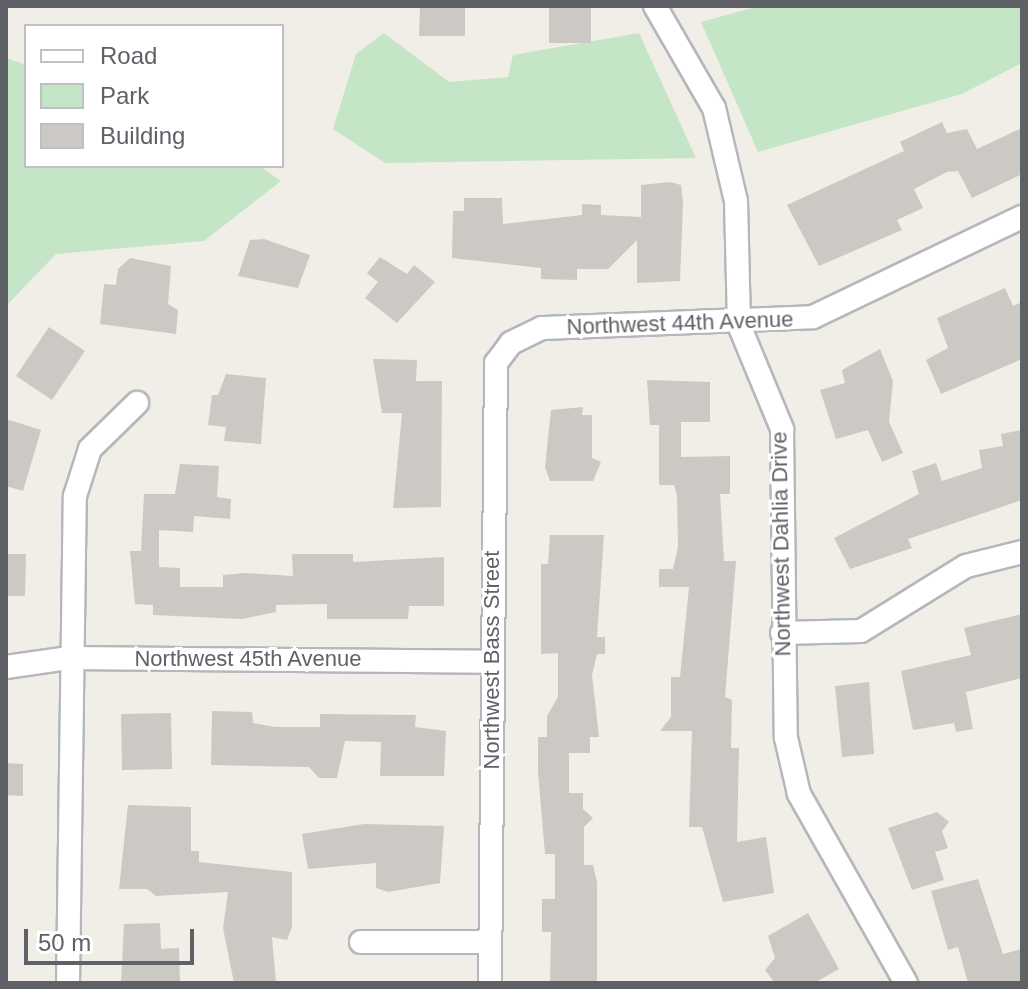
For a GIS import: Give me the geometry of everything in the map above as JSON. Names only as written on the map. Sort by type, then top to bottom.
[{"type":"street","name":"Northwest Dahlia Drive","points":[[655,6],[714,108],[732,168],[739,325],[782,429],[782,633],[786,738],[799,794],[906,983]]},
{"type":"street","name":"Northwest 44th Avenue","points":[[511,343],[542,328],[739,325],[813,317],[1022,217]]},
{"type":"street","name":"Northwest Bass Street","points":[[490,983],[493,410],[496,363],[511,343]]},
{"type":"street","points":[[68,983],[69,658],[75,496],[90,449],[137,403]]},
{"type":"street","points":[[782,633],[861,631],[966,566],[1022,552]]},
{"type":"street","name":"Northwest 45th Avenue","points":[[6,667],[69,658],[491,662]]},
{"type":"street","points":[[361,942],[490,942]]},
{"type":"green space","points":[[759,6],[1022,6],[1022,63],[962,94],[758,152],[701,22]]},
{"type":"green space","points":[[384,33],[449,82],[508,77],[513,55],[639,33],[696,158],[385,163],[333,129],[356,54]]},
{"type":"green space","points":[[6,58],[24,64],[24,168],[263,168],[281,181],[204,241],[56,254],[6,306]]},
{"type":"building","points":[[420,6],[465,6],[465,36],[419,36]]},
{"type":"building","points":[[549,6],[591,6],[591,43],[549,43]]},
{"type":"building","points":[[942,122],[947,133],[967,129],[977,149],[1022,128],[1022,174],[972,198],[958,171],[947,172],[914,189],[923,208],[897,220],[902,230],[819,266],[787,205],[904,151],[900,142]]},
{"type":"building","points":[[670,182],[681,185],[683,203],[680,281],[637,283],[637,240],[608,269],[577,269],[577,280],[541,279],[541,268],[452,258],[453,211],[464,211],[464,198],[502,198],[503,224],[582,215],[582,204],[601,205],[601,215],[641,217],[641,185]]},
{"type":"building","points":[[264,239],[310,255],[298,288],[238,276],[250,240]]},
{"type":"building","points":[[380,257],[407,274],[414,265],[435,282],[397,323],[365,298],[378,282],[367,273]]},
{"type":"building","points":[[130,258],[171,266],[168,304],[178,310],[176,334],[100,324],[104,284],[116,285],[118,269]]},
{"type":"building","points":[[1005,288],[1013,306],[1022,302],[1022,359],[941,394],[926,360],[948,348],[937,318]]},
{"type":"building","points":[[49,327],[85,351],[52,400],[16,376]]},
{"type":"building","points":[[880,349],[893,381],[889,422],[903,453],[882,462],[868,430],[836,439],[820,390],[845,383],[842,370]]},
{"type":"building","points":[[373,359],[417,360],[416,381],[442,381],[441,507],[393,508],[402,413],[382,413]]},
{"type":"building","points":[[226,374],[266,378],[261,444],[224,441],[226,427],[208,425],[212,395],[218,395]]},
{"type":"building","points":[[647,380],[710,382],[710,422],[681,422],[681,457],[730,456],[730,494],[720,494],[724,561],[736,561],[725,697],[732,700],[731,748],[739,748],[737,842],[766,837],[774,893],[723,902],[702,827],[689,827],[692,731],[660,731],[671,717],[671,677],[680,677],[689,587],[659,587],[659,569],[673,569],[678,547],[677,495],[674,485],[659,485],[659,425],[650,425]]},
{"type":"building","points":[[583,407],[582,415],[592,415],[592,458],[601,462],[593,481],[550,481],[545,467],[551,410]]},
{"type":"building","points":[[6,419],[41,430],[23,491],[6,486]]},
{"type":"building","points":[[1022,430],[1022,500],[908,539],[912,548],[850,569],[834,538],[919,494],[912,471],[936,463],[942,481],[982,468],[979,450],[1003,446],[1001,434]]},
{"type":"building","points":[[180,464],[219,466],[217,497],[231,499],[230,519],[194,516],[193,532],[159,530],[159,567],[180,568],[180,587],[223,587],[223,575],[293,576],[292,554],[353,554],[353,562],[444,557],[444,606],[409,606],[408,619],[327,619],[327,604],[276,605],[276,612],[242,619],[153,615],[153,605],[135,604],[130,551],[141,551],[144,494],[175,494]]},
{"type":"building","points":[[550,535],[604,535],[597,637],[605,637],[605,654],[597,654],[592,675],[599,737],[590,737],[590,753],[569,753],[569,793],[583,793],[583,809],[593,818],[584,827],[584,865],[593,865],[597,882],[597,983],[550,983],[551,932],[542,932],[542,899],[555,899],[555,854],[545,854],[538,772],[538,737],[547,737],[547,716],[558,697],[558,653],[541,654],[541,564],[548,564]]},
{"type":"building","points":[[6,554],[26,554],[25,596],[6,596]]},
{"type":"building","points":[[1022,614],[1022,678],[966,692],[973,729],[956,732],[954,723],[913,730],[901,671],[971,655],[964,628]]},
{"type":"building","points":[[869,682],[874,754],[842,757],[835,686]]},
{"type":"building","points":[[212,711],[252,712],[253,723],[275,727],[320,727],[320,714],[416,715],[415,727],[446,731],[444,776],[380,776],[381,742],[345,741],[337,778],[319,778],[309,767],[211,765]]},
{"type":"building","points":[[171,713],[172,769],[122,770],[121,714]]},
{"type":"building","points":[[6,763],[23,764],[23,796],[6,795]]},
{"type":"building","points":[[128,805],[191,807],[191,851],[199,851],[199,862],[292,872],[292,927],[287,940],[272,937],[276,983],[234,983],[223,928],[228,892],[156,896],[147,889],[119,889]]},
{"type":"building","points":[[937,812],[949,822],[942,831],[948,848],[935,852],[944,880],[912,890],[888,828]]},
{"type":"building","points":[[364,824],[444,826],[440,883],[388,892],[376,888],[376,863],[308,869],[302,834]]},
{"type":"building","points":[[978,879],[1003,954],[1022,949],[1022,983],[968,983],[958,947],[948,950],[931,891]]},
{"type":"building","points":[[808,913],[839,969],[814,983],[775,983],[765,970],[775,958],[768,936]]},
{"type":"building","points":[[160,923],[161,949],[179,948],[180,983],[121,983],[124,924]]}]
